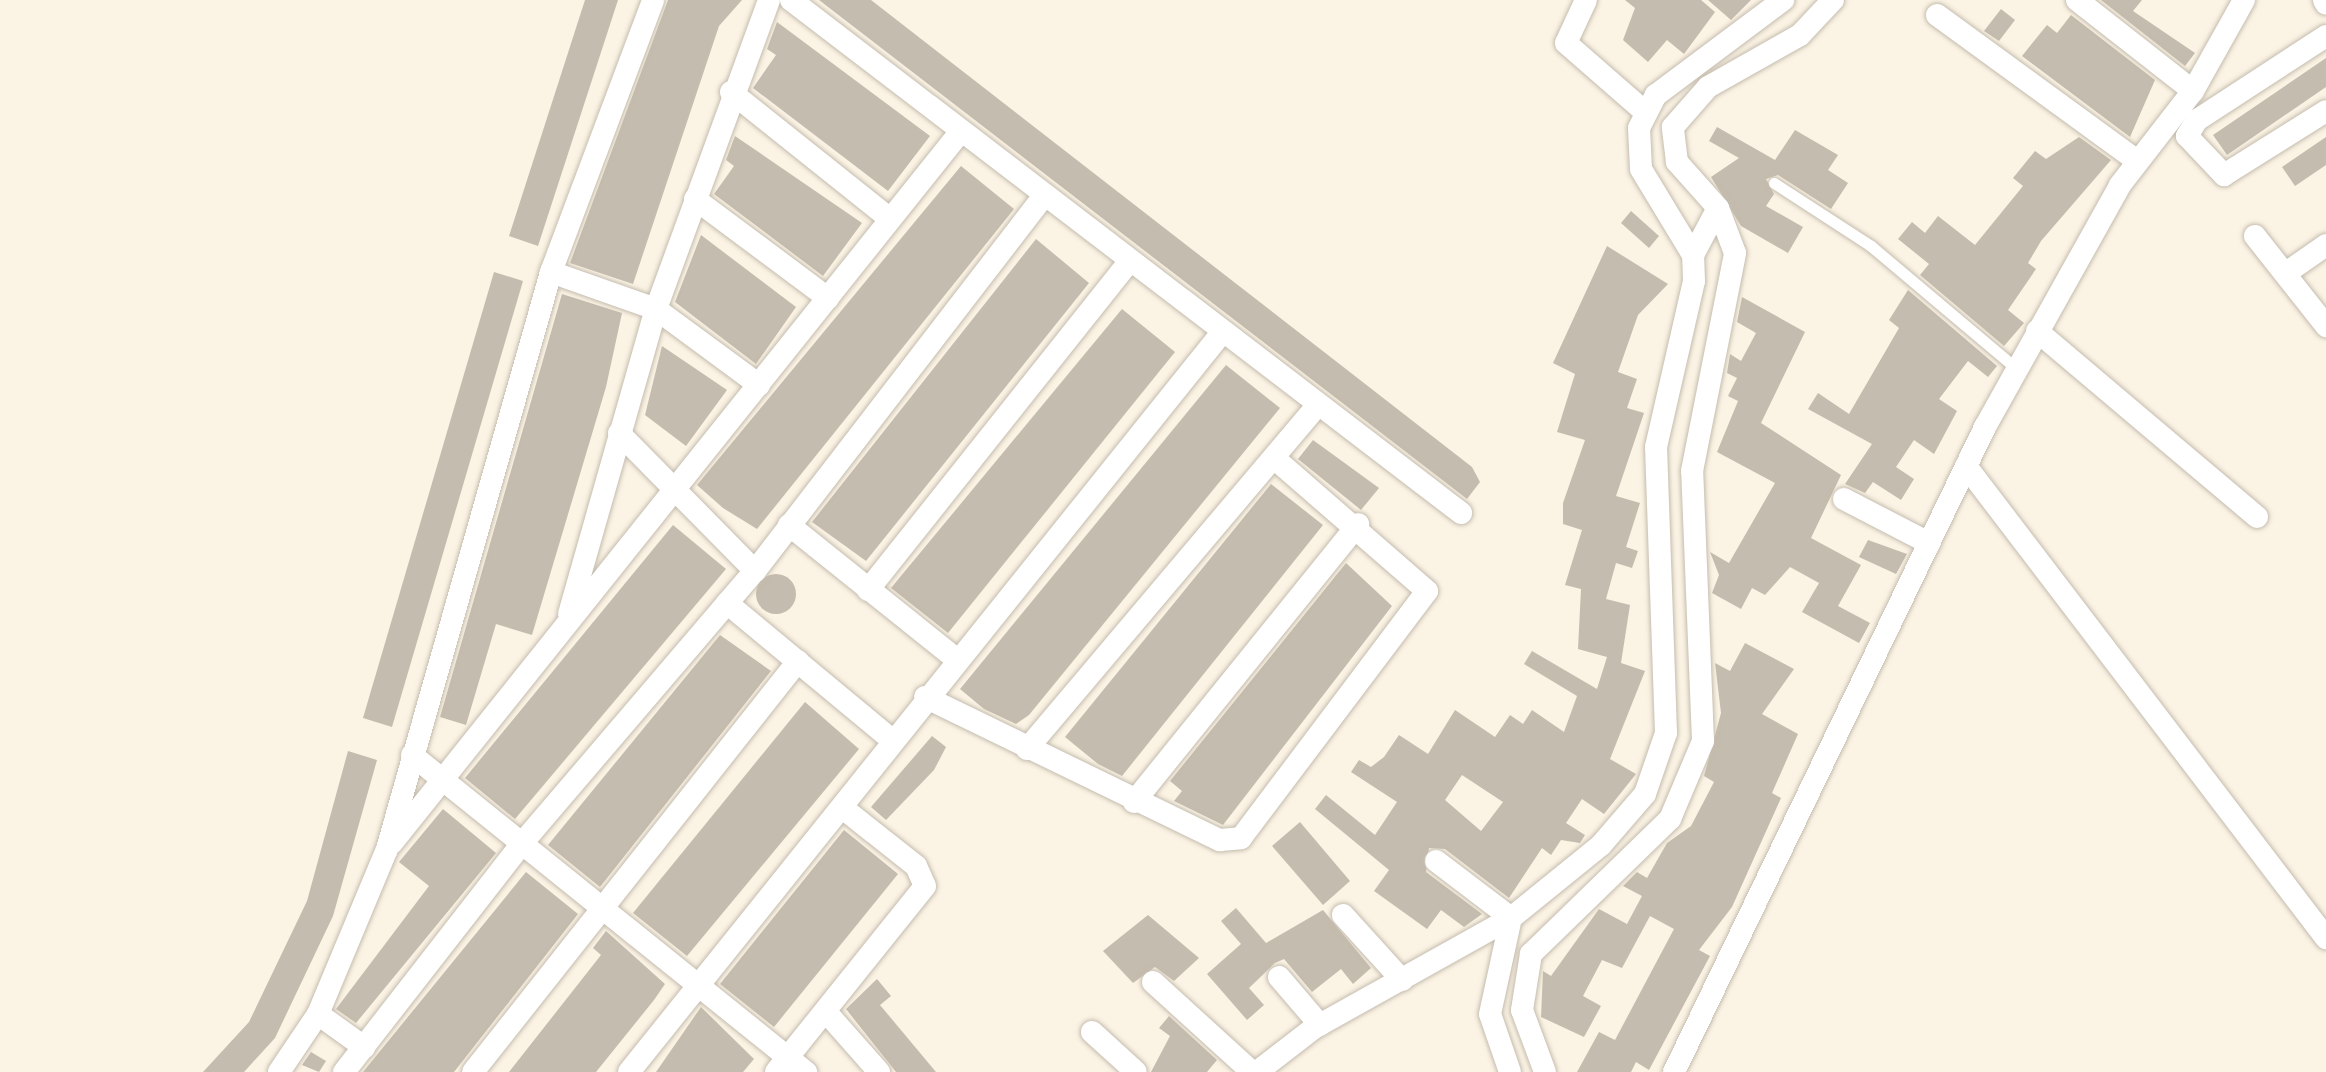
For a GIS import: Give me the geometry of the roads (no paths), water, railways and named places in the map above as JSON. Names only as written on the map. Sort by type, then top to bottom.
[{"type":"street","points":[[279,1072],[318,1014],[387,849],[551,272],[653,0]]},
{"type":"street","points":[[566,624],[656,309],[731,92],[769,0]]},
{"type":"street","points":[[791,0],[1219,336],[1461,513]]},
{"type":"street","points":[[1586,0],[1566,43],[1644,111]]},
{"type":"street","points":[[1153,982],[1254,1072],[1320,1025],[1594,872],[1670,819],[1686,738],[1690,528],[1702,387],[1736,252],[1706,230],[1641,169],[1644,111],[1783,0]]},
{"type":"street","points":[[1544,1072],[1522,1010],[1524,972],[1546,933],[1594,872],[1686,738],[1656,447],[1706,230],[1671,150],[1680,114],[1800,35],[1834,0]]},
{"type":"street","points":[[2077,0],[2193,90]]},
{"type":"street","points":[[1674,1072],[1966,466],[2136,160],[2193,90],[2244,0]]},
{"type":"street","points":[[1937,15],[2136,160]]},
{"type":"street","points":[[2326,36],[2197,120],[2187,136],[2224,174],[2326,112]]},
{"type":"street","points":[[731,92],[890,219]]},
{"type":"street","points":[[387,849],[961,130]]},
{"type":"street","points":[[344,1072],[524,841],[755,570],[1044,196]]},
{"type":"street","points":[[695,199],[828,298]]},
{"type":"street","points":[[2254,236],[2326,326]]},
{"type":"street","points":[[2286,273],[2326,245]]},
{"type":"street","points":[[868,590],[1128,263]]},
{"type":"street","points":[[551,272],[656,309],[759,385]]},
{"type":"street","points":[[2038,331],[2257,518]]},
{"type":"street","points":[[629,1072],[845,810],[954,657],[1219,336]]},
{"type":"street","points":[[1671,373],[1702,387]]},
{"type":"street","points":[[1027,749],[1315,408]]},
{"type":"street","points":[[619,434],[755,570]]},
{"type":"street","points":[[925,697],[1134,802],[1220,840],[1255,826],[1426,596],[1417,575],[1274,458]]},
{"type":"street","points":[[1966,466],[2326,938]]},
{"type":"street","points":[[1844,499],[1929,543]]},
{"type":"street","points":[[1134,802],[1358,524]]},
{"type":"street","points":[[789,526],[954,657]]},
{"type":"street","points":[[727,603],[892,742]]},
{"type":"street","points":[[473,1072],[798,661]]},
{"type":"street","points":[[412,755],[603,906],[790,1067],[925,886],[916,866],[845,810]]},
{"type":"street","points":[[1436,861],[1510,918]]},
{"type":"street","points":[[1343,915],[1402,980]]},
{"type":"street","points":[[1510,918],[1490,1014],[1510,1072]]},
{"type":"street","points":[[1279,977],[1320,1025]]},
{"type":"street","points":[[827,1013],[880,1072]]},
{"type":"street","points":[[318,1014],[364,1047]]},
{"type":"street","points":[[1092,1032],[1136,1072]]},
{"type":"lane","points":[[1774,183],[1871,246],[2018,370]]}]
